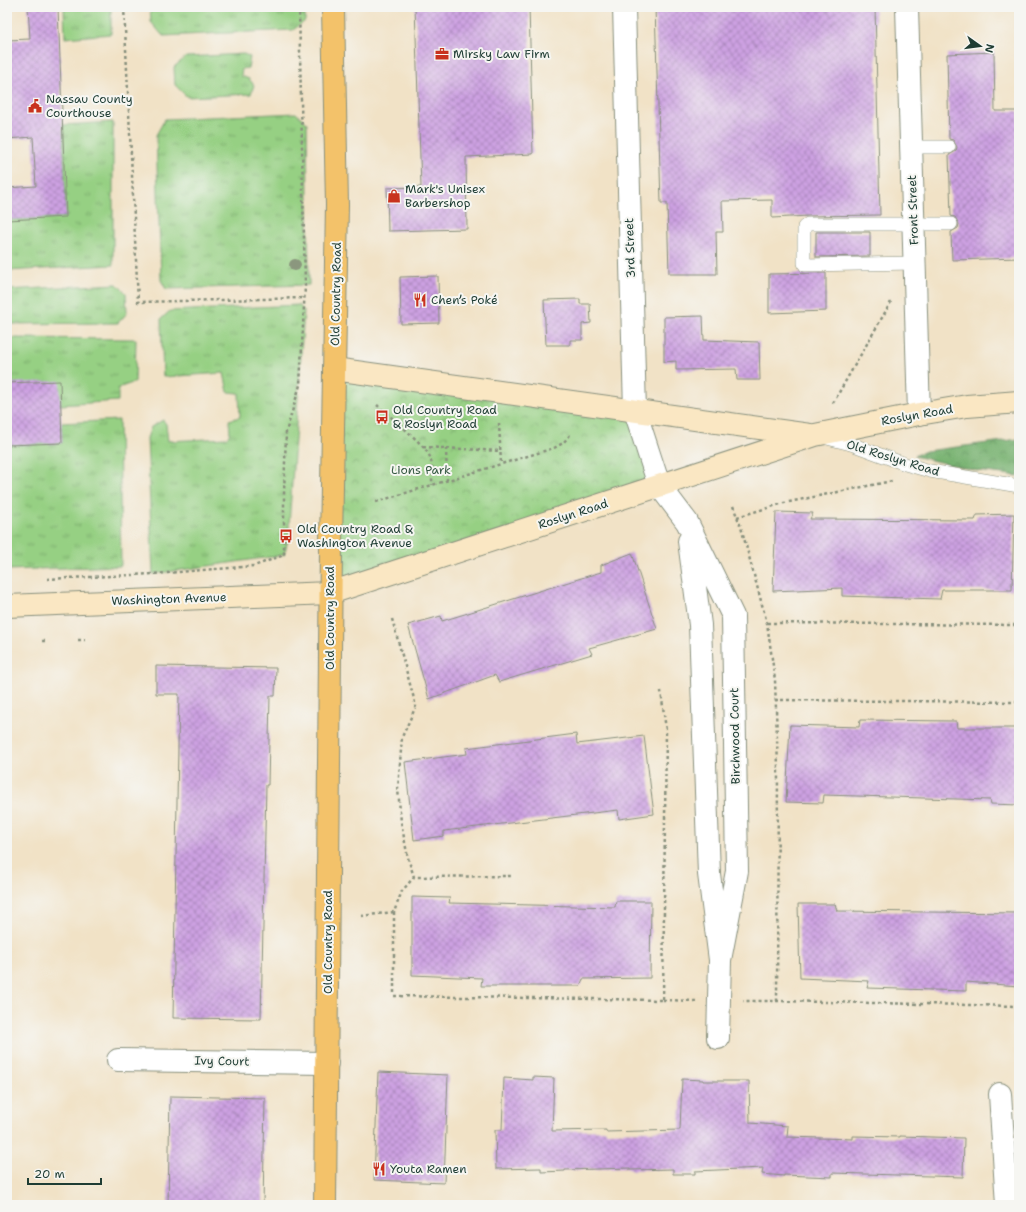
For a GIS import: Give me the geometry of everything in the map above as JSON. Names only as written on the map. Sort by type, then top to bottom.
[{"type":"main road","name":"Old Country Road","points":[[325,1205],[330,593],[337,205],[333,7]]},
{"type":"main road","name":"Roslyn Road","points":[[334,369],[815,435]]},
{"type":"main road","name":"Roslyn Road","points":[[330,593],[815,435],[918,414],[967,406],[1019,402]]},
{"type":"main road","name":"Washington Avenue","points":[[7,606],[330,593]]},
{"type":"street","name":"3rd Street","points":[[624,7],[635,410],[660,485]]},
{"type":"street","name":"Front Street","points":[[906,7],[918,414]]},
{"type":"street","name":"Birchwood Court","points":[[660,485],[687,522],[733,616],[737,871],[720,960]]},
{"type":"street","name":"Birchwood Court","points":[[687,522],[700,626],[709,874],[720,960],[718,1038]]},
{"type":"street","name":"Ivy Court","points":[[118,1060],[327,1063]]},
{"type":"street","points":[[1000,1094],[1007,1205]]},
{"type":"lane","points":[[911,147],[949,147]]},
{"type":"lane","points":[[914,263],[808,266],[804,263],[804,227],[808,224],[951,224]]},
{"type":"lane","name":"Old Roslyn Road","points":[[815,435],[851,444],[905,464],[1019,486]]},
{"type":"path","points":[[124,7],[138,302],[304,298]]},
{"type":"path","points":[[45,579],[153,574],[254,566],[284,555],[286,432],[300,385],[304,298],[299,7]]},
{"type":"path","points":[[833,403],[891,301]]},
{"type":"path","points":[[377,405],[423,447],[430,457],[432,467],[432,485]]},
{"type":"path","points":[[499,423],[501,464]]},
{"type":"path","points":[[376,502],[554,448],[563,443],[571,434]]},
{"type":"path","points":[[423,447],[501,450]]},
{"type":"path","points":[[446,448],[447,480]]},
{"type":"path","points":[[737,517],[784,502],[896,480]]},
{"type":"path","points":[[733,506],[741,527],[767,623],[775,680],[778,767],[777,1001],[740,1001]]},
{"type":"path","points":[[392,620],[416,706],[402,737],[398,790],[401,822],[408,858],[414,876]]},
{"type":"path","points":[[767,623],[1019,625]]},
{"type":"path","points":[[78,640],[85,640]]},
{"type":"path","points":[[662,691],[666,730],[663,1000]]},
{"type":"path","points":[[775,700],[1019,702]]},
{"type":"path","points":[[414,876],[511,876]]},
{"type":"path","points":[[414,876],[402,891],[394,912],[394,996],[702,1001]]},
{"type":"path","points":[[361,916],[394,912]]},
{"type":"path","points":[[770,1001],[1019,1006]]},
{"type":"green space","points":[[64,7],[111,7],[111,34],[65,38]]},
{"type":"green space","points":[[150,7],[305,7],[305,21],[293,30],[163,36],[151,22]]},
{"type":"green space","points":[[244,54],[250,57],[248,68],[242,69],[241,76],[249,79],[254,85],[251,94],[187,97],[175,85],[174,67],[186,57]]},
{"type":"green space","points":[[296,113],[307,123],[309,285],[166,289],[161,280],[156,135],[165,119]]},
{"type":"green space","points":[[113,122],[113,265],[7,271],[7,220],[66,217],[63,125]]},
{"type":"green space","points":[[117,284],[126,293],[127,313],[118,323],[7,324],[7,290]]},
{"type":"green space","points":[[299,305],[304,311],[288,540],[284,555],[153,574],[147,438],[151,427],[163,420],[166,424],[168,441],[227,438],[230,433],[229,420],[240,417],[239,393],[228,392],[224,373],[163,377],[161,319],[170,311]]},
{"type":"green space","points":[[7,338],[136,339],[135,382],[118,388],[118,401],[61,405],[7,383]]},
{"type":"green space","name":"Lions Park","points":[[334,369],[635,411],[659,485],[330,593]]},
{"type":"green space","points":[[119,420],[121,566],[7,570],[7,445],[62,443],[61,423]]},
{"type":"green space","points":[[1019,439],[1019,476],[978,471],[914,456],[926,451]]},
{"type":"building","name":"Nassau County Courthouse","points":[[28,7],[58,7],[66,217],[7,220],[7,188],[36,186],[33,137],[7,139],[7,40],[30,39]]},
{"type":"building","points":[[415,7],[529,7],[533,154],[466,157],[467,229],[388,231],[387,188],[421,187]]},
{"type":"building","points":[[655,7],[875,7],[880,215],[772,218],[772,200],[722,201],[723,232],[716,232],[717,274],[669,274],[667,203],[661,203]]},
{"type":"building","points":[[994,52],[995,111],[1019,111],[1019,258],[952,260],[951,232],[958,228],[959,224],[955,217],[951,216],[949,155],[956,151],[957,147],[953,140],[949,139],[947,54]]},
{"type":"building","points":[[816,232],[870,232],[870,256],[816,257]]},
{"type":"building","points":[[826,273],[826,311],[769,313],[769,274]]},
{"type":"building","name":"Chen’s Poké","points":[[438,276],[439,323],[401,324],[400,277]]},
{"type":"building","points":[[580,299],[580,304],[590,304],[591,323],[582,324],[582,340],[570,340],[570,345],[546,345],[544,300]]},
{"type":"building","points":[[703,316],[704,340],[759,342],[760,380],[737,380],[736,369],[676,370],[676,361],[664,362],[664,317]]},
{"type":"building","points":[[60,381],[62,443],[7,445],[7,383]]},
{"type":"building","points":[[776,512],[813,513],[810,519],[975,520],[977,515],[1014,514],[1012,590],[942,590],[940,599],[842,596],[842,588],[773,591]]},
{"type":"building","points":[[632,553],[657,629],[589,648],[592,654],[499,682],[495,675],[429,699],[408,625],[441,616],[442,621],[601,572],[601,565]]},
{"type":"building","points":[[156,666],[276,668],[275,696],[270,696],[268,785],[266,785],[261,1019],[173,1018],[179,694],[156,694]]},
{"type":"building","points":[[860,720],[956,721],[957,728],[1019,728],[1019,805],[991,804],[990,800],[824,795],[823,803],[786,802],[790,725],[859,727]]},
{"type":"building","points":[[576,734],[577,744],[644,736],[654,814],[619,819],[618,810],[444,831],[444,836],[414,840],[405,762],[467,754],[466,748]]},
{"type":"building","points":[[412,897],[450,898],[449,903],[615,907],[616,901],[651,901],[650,978],[583,979],[580,986],[481,986],[482,978],[412,975]]},
{"type":"building","points":[[798,904],[835,904],[837,911],[1019,913],[1019,986],[966,982],[966,991],[867,988],[869,981],[800,978]]},
{"type":"building","points":[[378,1072],[448,1075],[444,1183],[374,1180]]},
{"type":"building","points":[[533,1077],[554,1078],[552,1131],[606,1130],[606,1132],[680,1130],[682,1079],[703,1081],[749,1081],[750,1123],[788,1126],[787,1137],[853,1139],[853,1136],[900,1136],[964,1138],[963,1177],[832,1173],[832,1177],[784,1176],[762,1174],[763,1168],[695,1171],[695,1174],[673,1174],[673,1169],[630,1170],[630,1168],[541,1172],[541,1168],[496,1169],[495,1130],[502,1130],[504,1078],[533,1080]]},
{"type":"building","points":[[170,1096],[265,1098],[263,1205],[168,1205]]},
{"type":"place","name":"Mirsky Law Firm","points":[[442,54]]},
{"type":"place","name":"Nassau County Courthouse","points":[[35,106]]},
{"type":"place","name":"Mark's Unisex Barbershop","points":[[394,196]]},
{"type":"place","name":"Chen’s Poké","points":[[420,300]]},
{"type":"place","name":"Old Country Road & Roslyn Road","points":[[382,417]]},
{"type":"place","name":"Old Country Road & Washington Avenue","points":[[286,536]]},
{"type":"place","name":"Youta Ramen","points":[[379,1169]]}]
